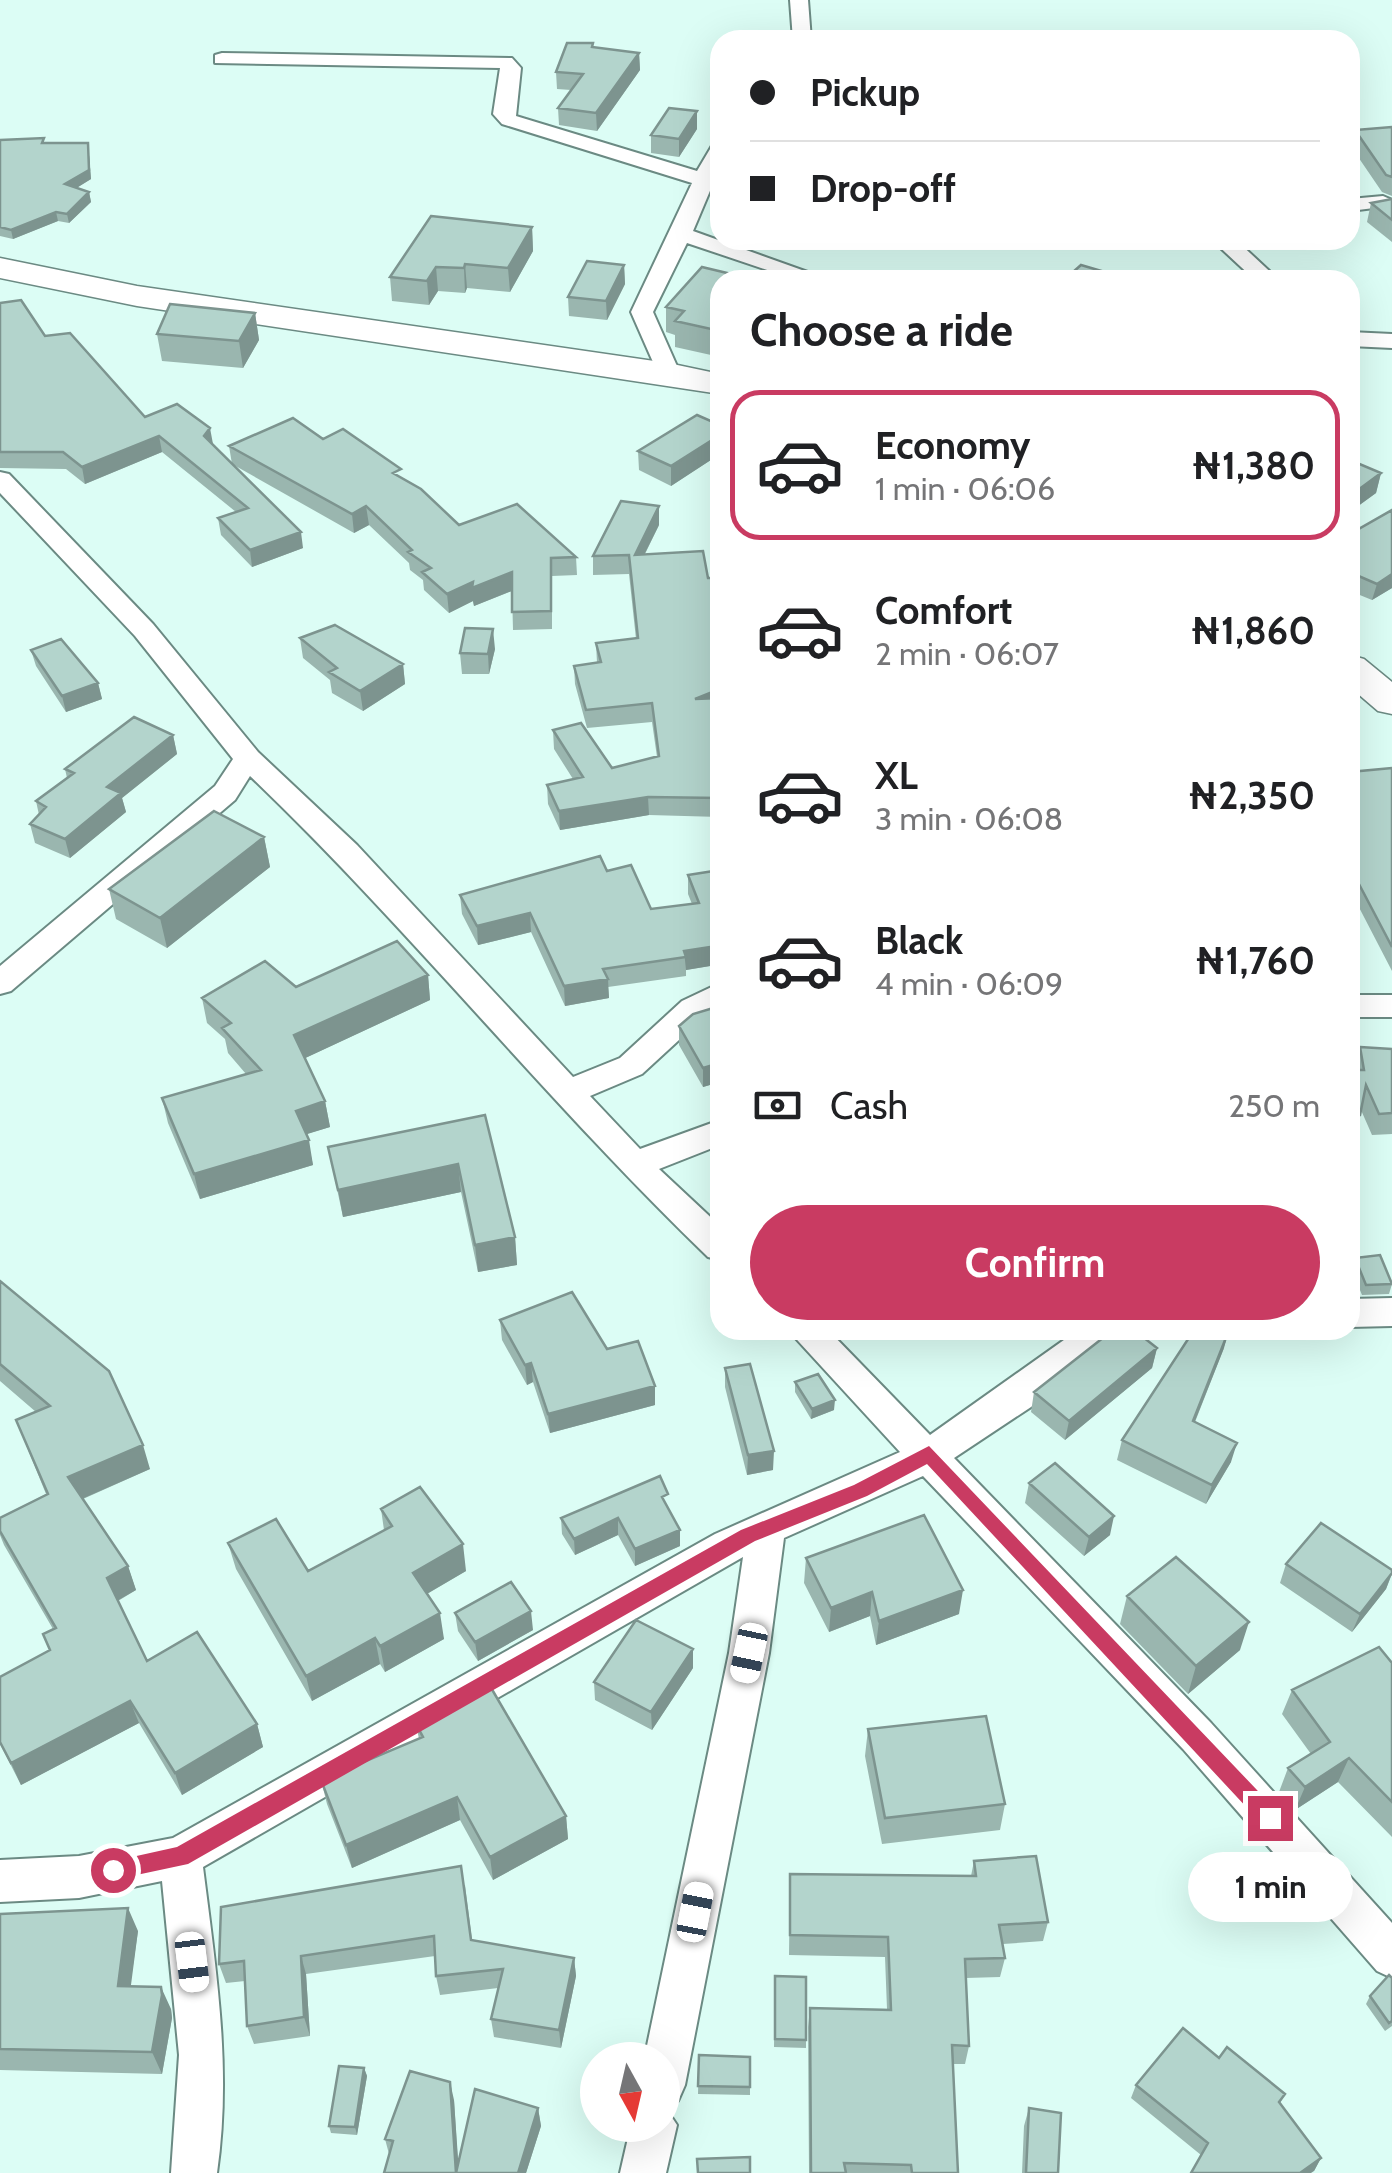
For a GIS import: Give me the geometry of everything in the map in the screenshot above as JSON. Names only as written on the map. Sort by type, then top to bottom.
[{"type":"street","points":[[799,0],[801,30]]},
{"type":"street","points":[[222,58],[506,62],[511,68],[503,114],[509,120],[701,180]]},
{"type":"street","points":[[668,373],[642,312],[649,289],[681,234],[710,165]]},
{"type":"street","points":[[1360,204],[1383,202]]},
{"type":"street","points":[[681,234],[710,244]]},
{"type":"street","points":[[729,250],[789,270]]},
{"type":"street","points":[[1234,250],[1257,270]]},
{"type":"street","points":[[0,268],[204,307],[710,382]]},
{"type":"street","points":[[1360,339],[1392,341]]},
{"type":"street","points":[[0,479],[144,630],[248,758],[347,852],[634,1165],[710,1238]]},
{"type":"street","points":[[1360,675],[1392,702]]},
{"type":"street","points":[[0,983],[225,793],[248,758]]},
{"type":"street","points":[[568,1092],[631,1066],[693,1008],[710,999]]},
{"type":"street","points":[[1360,1006],[1392,1006]]},
{"type":"street","points":[[634,1165],[710,1136]]},
{"type":"street","points":[[1360,1314],[1392,1312]]},
{"type":"street","points":[[816,1340],[1197,1736],[1392,1956]]},
{"type":"street","points":[[0,1881],[79,1876],[180,1857],[767,1526],[860,1490],[929,1454],[1092,1340]]},
{"type":"street","points":[[670,2042],[749,1653],[767,1526]]},
{"type":"street","points":[[180,1857],[200,2032],[203,2104],[194,2173]]},
{"type":"street","points":[[643,2173],[650,2142]]},
{"type":"building","points":[[567,43],[593,43],[592,47],[639,53],[596,113],[558,108],[583,74],[556,72]]},
{"type":"building","points":[[669,108],[697,111],[679,139],[651,135]]},
{"type":"building","points":[[1392,127],[1392,177],[1386,175],[1360,137],[1360,130]]},
{"type":"building","points":[[44,138],[42,143],[88,143],[89,170],[65,184],[89,192],[67,214],[56,212],[11,230],[0,227],[0,140]]},
{"type":"building","points":[[1392,199],[1392,220],[1371,203]]},
{"type":"building","points":[[431,216],[532,227],[508,268],[465,264],[464,268],[436,267],[427,281],[390,277]]},
{"type":"building","points":[[587,261],[624,265],[606,301],[568,297]]},
{"type":"building","points":[[702,267],[715,270],[710,270],[710,329],[675,321],[684,311],[666,307]]},
{"type":"building","points":[[21,300],[45,336],[70,333],[145,417],[177,404],[210,428],[204,436],[301,532],[250,550],[218,518],[248,508],[159,436],[82,467],[63,452],[0,452],[0,303]]},
{"type":"building","points":[[170,304],[255,313],[239,341],[157,334]]},
{"type":"building","points":[[697,415],[710,421],[710,441],[671,466],[638,451]]},
{"type":"building","points":[[293,418],[323,439],[343,429],[401,469],[393,473],[421,489],[459,525],[517,504],[576,557],[551,558],[551,611],[512,612],[512,572],[472,588],[473,582],[447,594],[422,572],[431,568],[408,552],[412,550],[366,506],[352,514],[229,446]]},
{"type":"building","points":[[1360,464],[1381,473],[1360,489]]},
{"type":"building","points":[[621,501],[659,506],[635,555],[703,551],[710,578],[710,693],[695,699],[710,698],[710,798],[648,797],[559,811],[547,785],[583,777],[553,730],[581,723],[612,768],[659,756],[652,703],[586,710],[574,666],[601,662],[596,643],[638,638],[629,555],[593,556]]},
{"type":"building","points":[[1392,510],[1392,574],[1377,584],[1360,577],[1360,528]]},
{"type":"building","points":[[335,625],[403,664],[360,691],[329,672],[337,668],[300,638]]},
{"type":"building","points":[[465,628],[493,629],[488,654],[460,653]]},
{"type":"building","points":[[61,639],[98,683],[62,696],[31,650]]},
{"type":"building","points":[[134,717],[173,735],[107,787],[121,793],[65,839],[30,824],[46,807],[36,801],[74,773],[65,769]]},
{"type":"building","points":[[1392,768],[1392,947],[1360,886],[1360,771]]},
{"type":"building","points":[[214,811],[264,837],[160,918],[109,889]]},
{"type":"building","points":[[600,856],[607,871],[631,865],[651,909],[699,903],[688,875],[710,872],[710,947],[684,951],[686,957],[603,969],[608,979],[564,986],[530,913],[477,926],[460,895]]},
{"type":"building","points":[[397,941],[428,975],[294,1035],[325,1101],[296,1111],[309,1140],[194,1174],[162,1098],[261,1070],[222,1028],[231,1023],[202,998],[265,961],[296,987]]},
{"type":"building","points":[[710,1009],[710,1066],[703,1068],[679,1026],[693,1014]]},
{"type":"building","points":[[1360,1047],[1392,1049],[1392,1113],[1379,1114],[1366,1085],[1360,1115],[1360,1070],[1364,1070]]},
{"type":"building","points":[[485,1115],[515,1237],[475,1245],[458,1164],[338,1190],[328,1147]]},
{"type":"building","points":[[1380,1255],[1392,1284],[1366,1285],[1360,1257]]},
{"type":"building","points":[[0,1281],[109,1371],[143,1445],[68,1477],[128,1566],[107,1578],[147,1661],[197,1632],[257,1724],[175,1773],[130,1701],[11,1763],[0,1742],[0,1677],[50,1650],[43,1634],[56,1628],[0,1531],[0,1518],[48,1494],[16,1420],[50,1406],[0,1364]]},
{"type":"building","points":[[572,1292],[607,1349],[638,1341],[655,1386],[548,1414],[531,1363],[525,1365],[500,1320]]},
{"type":"building","points":[[1100,1340],[1147,1340],[1157,1348],[1069,1421],[1034,1392]]},
{"type":"building","points":[[1187,1340],[1225,1340],[1193,1421],[1237,1443],[1212,1485],[1122,1440]]},
{"type":"building","points":[[750,1364],[774,1451],[748,1455],[725,1368]]},
{"type":"building","points":[[818,1374],[835,1400],[812,1409],[795,1382]]},
{"type":"building","points":[[1055,1463],[1114,1516],[1089,1537],[1029,1483]]},
{"type":"building","points":[[660,1476],[668,1494],[662,1497],[680,1530],[635,1549],[618,1518],[574,1539],[561,1518]]},
{"type":"building","points":[[420,1487],[463,1544],[413,1573],[440,1613],[380,1646],[375,1638],[306,1676],[228,1543],[276,1519],[308,1571],[392,1526],[381,1509]]},
{"type":"building","points":[[924,1515],[963,1590],[879,1621],[872,1592],[831,1608],[806,1558]]},
{"type":"building","points":[[1321,1523],[1392,1570],[1360,1614],[1286,1564]]},
{"type":"building","points":[[1176,1557],[1249,1622],[1196,1666],[1127,1596]]},
{"type":"building","points":[[511,1582],[531,1611],[475,1642],[455,1613]]},
{"type":"building","points":[[636,1620],[693,1649],[651,1712],[594,1682]]},
{"type":"building","points":[[1379,1647],[1392,1663],[1392,1802],[1349,1758],[1305,1787],[1288,1768],[1330,1742],[1292,1690]]},
{"type":"building","points":[[490,1686],[566,1816],[490,1857],[457,1797],[346,1845],[321,1780],[423,1737],[416,1724]]},
{"type":"building","points":[[986,1716],[1005,1804],[885,1818],[868,1729]]},
{"type":"building","points":[[1036,1856],[1048,1922],[999,1925],[1005,1958],[965,1959],[969,2046],[952,2045],[958,2173],[912,2173],[911,2165],[844,2163],[846,2173],[811,2173],[810,2008],[891,2010],[888,1937],[790,1935],[790,1874],[976,1876],[974,1861]]},
{"type":"building","points":[[461,1866],[471,1940],[574,1958],[559,2030],[491,2019],[503,1969],[436,1976],[434,1936],[301,1956],[304,2017],[247,2026],[244,1961],[219,1964],[221,1907]]},
{"type":"building","points":[[128,1908],[118,1986],[161,1987],[152,2052],[0,2049],[0,1914]]},
{"type":"building","points":[[1389,1975],[1392,2021],[1389,2023],[1370,1996]]},
{"type":"building","points":[[775,1976],[806,1977],[806,2040],[775,2039]]},
{"type":"building","points":[[1183,2028],[1219,2058],[1227,2047],[1285,2094],[1279,2102],[1321,2158],[1300,2173],[1191,2173],[1208,2143],[1136,2085]]},
{"type":"building","points":[[699,2055],[750,2057],[750,2087],[698,2086]]},
{"type":"building","points":[[339,2066],[364,2068],[355,2127],[329,2126]]},
{"type":"building","points":[[410,2071],[450,2082],[456,2173],[384,2173],[393,2141],[385,2139]]},
{"type":"building","points":[[475,2089],[538,2108],[518,2173],[456,2173]]},
{"type":"building","points":[[1029,2108],[1061,2113],[1058,2173],[1026,2173]]},
{"type":"building","points":[[750,2157],[750,2173],[698,2173],[697,2159]]},
{"type":"route","points":[[113,1870],[180,1857],[748,1536],[860,1490],[929,1454],[1270,1818]]}]
